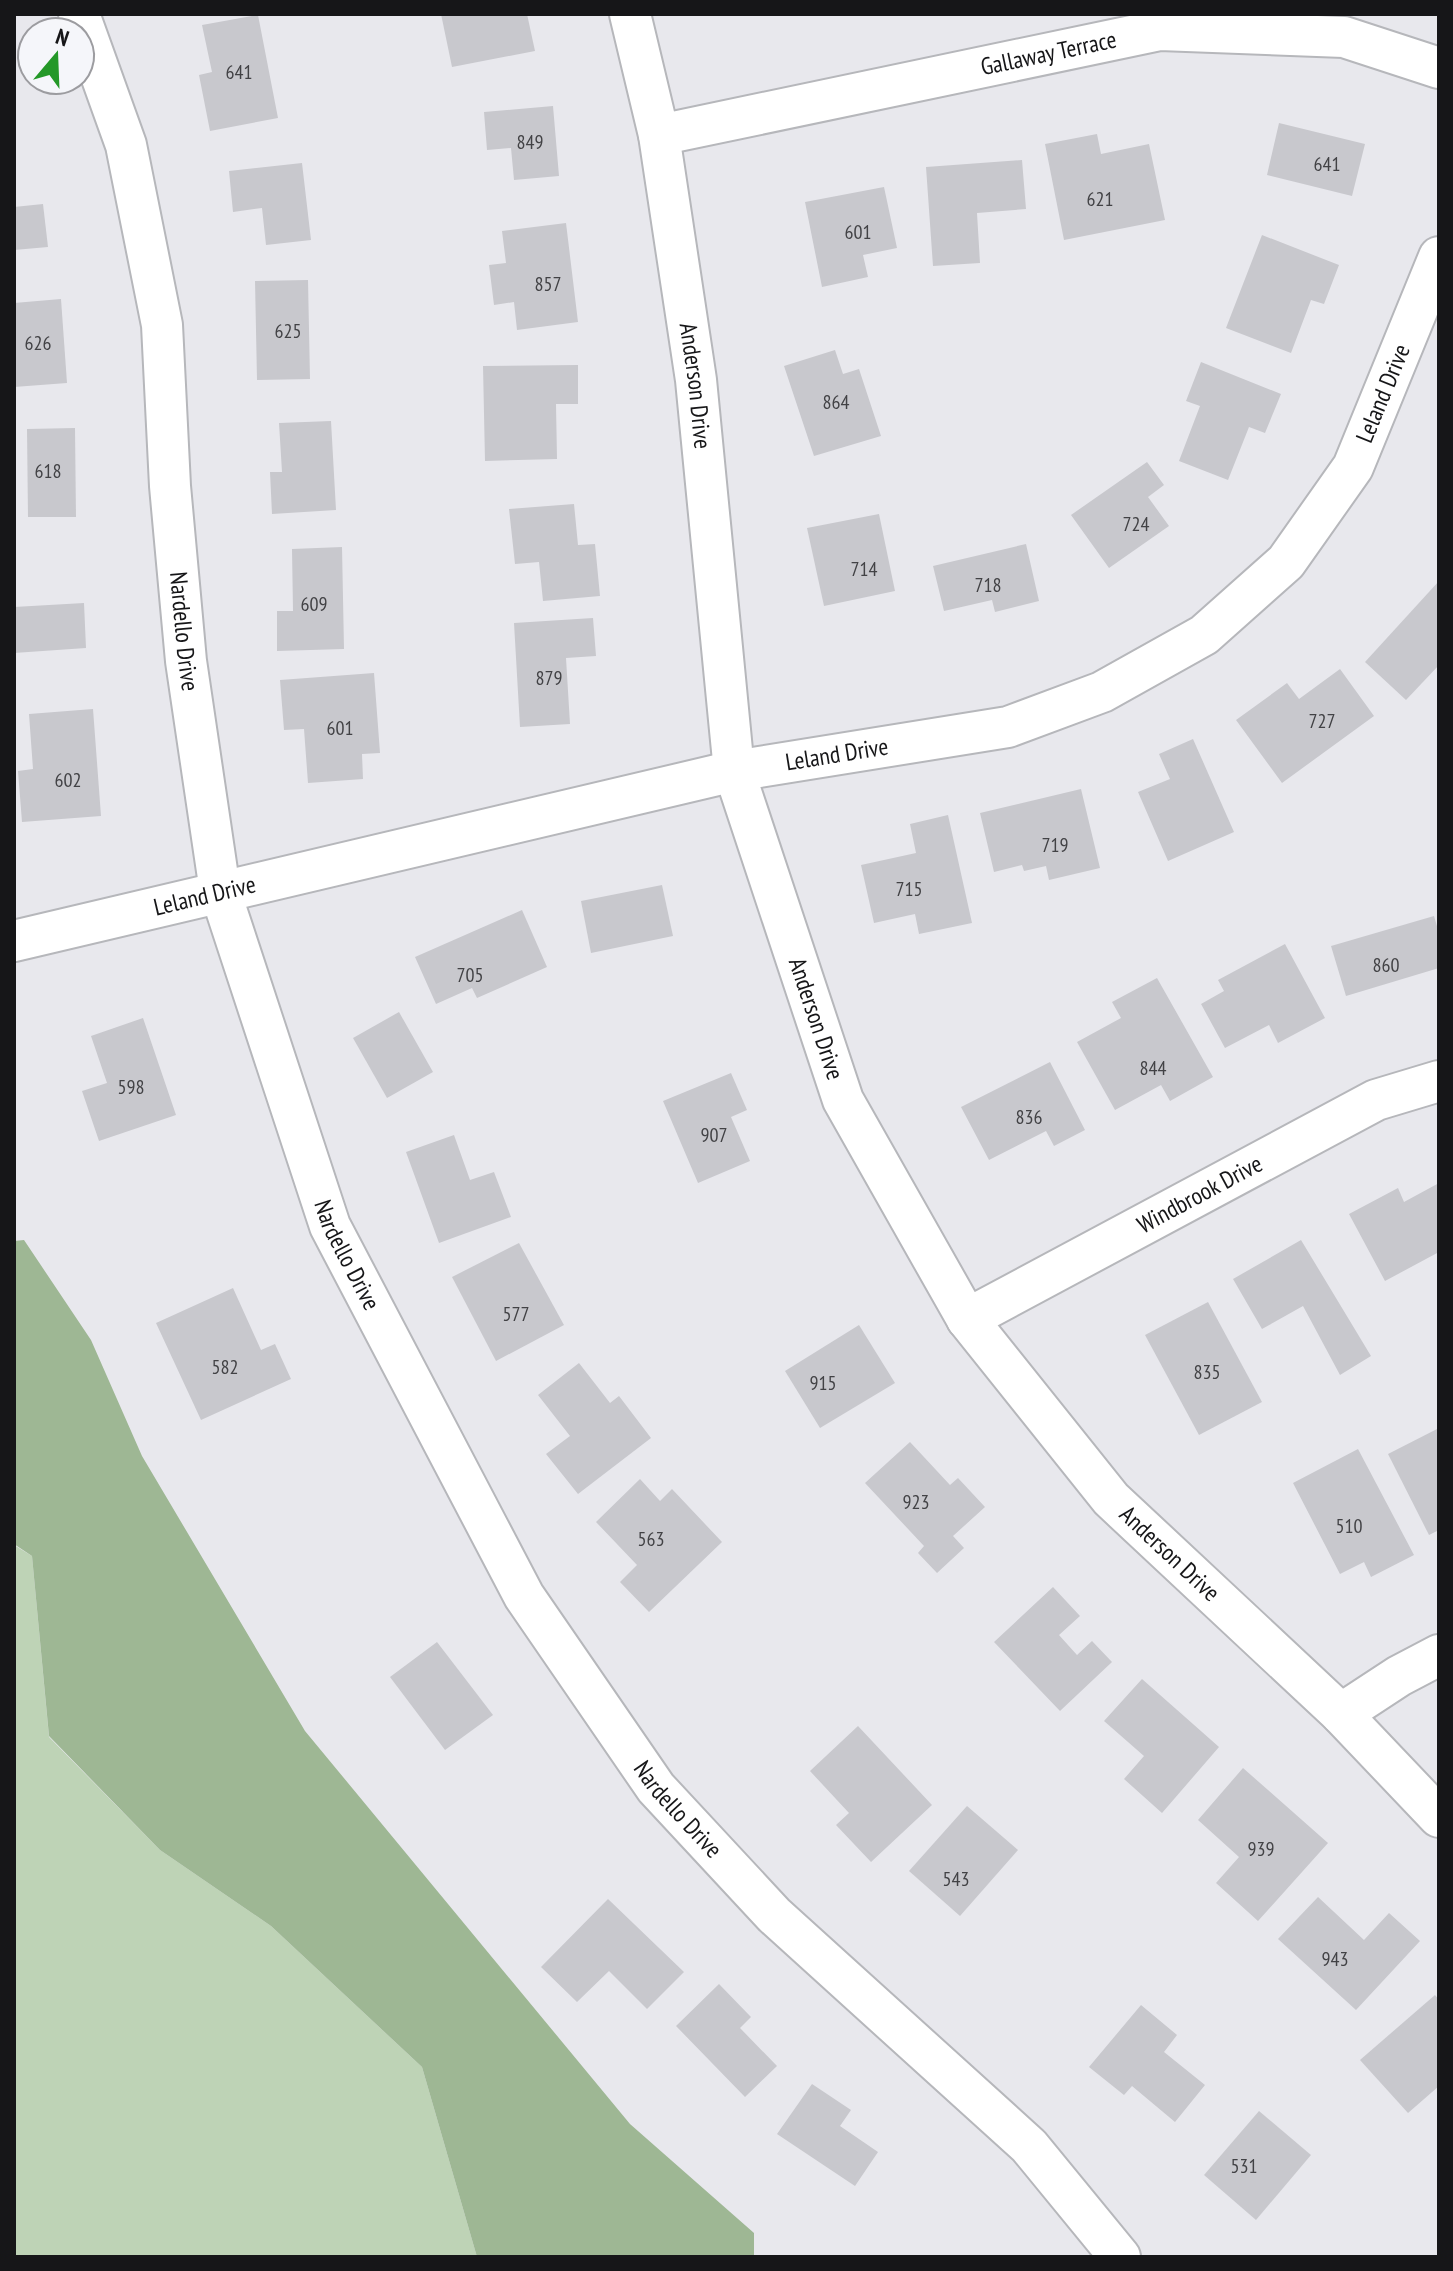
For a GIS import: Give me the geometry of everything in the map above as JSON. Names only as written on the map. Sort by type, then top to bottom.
[{"type":"street","name":"Nardello Drive","points":[[79,14],[126,145],[162,325],[170,486],[186,661],[220,891],[330,1226],[524,1596],[656,1788],[774,1915],[1029,2146],[1120,2257]]},
{"type":"street","name":"Anderson Drive","points":[[630,14],[659,135],[696,380],[734,771],[843,1100],[967,1319],[1111,1499],[1341,1714],[1439,1817]]},
{"type":"street","name":"Gallaway Terrace","points":[[659,135],[1160,30],[1344,37],[1439,68]]},
{"type":"street","name":"Leland Drive","points":[[14,941],[734,771],[1008,727],[1102,692],[1204,635],[1286,562],[1353,467],[1439,257]]},
{"type":"street","name":"Windbrook Drive","points":[[967,1319],[1376,1100],[1439,1081]]},
{"type":"street","points":[[1341,1714],[1399,1676],[1439,1655]]},
{"type":"green space","points":[[24,1240],[91,1340],[142,1456],[305,1731],[630,2124],[754,2233],[754,2257],[477,2257],[422,2067],[271,1926],[160,1850],[49,1736],[32,1556],[14,1544],[14,1241]]},
{"type":"green space","points":[[14,1545],[32,1556],[49,1737],[160,1850],[271,1926],[422,2067],[477,2257],[14,2257]]},
{"type":"building","points":[[441,14],[527,14],[535,51],[452,67]]},
{"type":"building","points":[[258,15],[278,118],[210,131],[199,75],[212,72],[202,25]]},
{"type":"building","points":[[553,106],[559,176],[514,180],[511,148],[487,150],[484,112]]},
{"type":"building","points":[[1279,123],[1365,144],[1352,196],[1267,175]]},
{"type":"building","points":[[1097,134],[1101,154],[1149,144],[1165,220],[1064,240],[1045,144]]},
{"type":"building","points":[[1022,160],[1026,209],[977,213],[980,263],[933,266],[926,167]]},
{"type":"building","points":[[302,163],[311,240],[266,245],[262,208],[233,212],[229,171]]},
{"type":"building","points":[[884,187],[897,248],[863,255],[868,277],[822,287],[805,202]]},
{"type":"building","points":[[43,204],[48,247],[14,250],[14,207]]},
{"type":"building","points":[[566,223],[578,322],[517,330],[514,302],[494,305],[489,265],[506,263],[502,231]]},
{"type":"building","points":[[1262,235],[1339,265],[1324,304],[1311,300],[1291,353],[1226,328]]},
{"type":"building","points":[[308,280],[310,379],[257,380],[255,281]]},
{"type":"building","points":[[61,299],[67,383],[14,387],[14,303]]},
{"type":"building","points":[[835,350],[843,374],[859,369],[881,436],[814,456],[784,366]]},
{"type":"building","points":[[1201,362],[1281,394],[1265,433],[1249,427],[1228,480],[1179,461],[1200,406],[1186,401]]},
{"type":"building","points":[[578,365],[578,404],[556,404],[557,459],[485,461],[483,366]]},
{"type":"building","points":[[331,421],[336,510],[272,514],[270,472],[282,472],[279,423]]},
{"type":"building","points":[[75,428],[76,517],[28,517],[27,429]]},
{"type":"building","points":[[1147,462],[1164,485],[1148,497],[1169,526],[1109,568],[1071,515]]},
{"type":"building","points":[[574,504],[578,545],[595,544],[600,596],[543,601],[539,562],[515,564],[509,509]]},
{"type":"building","points":[[879,514],[895,591],[824,606],[807,528]]},
{"type":"building","points":[[1026,544],[1039,601],[995,612],[992,600],[944,611],[933,566]]},
{"type":"building","points":[[342,547],[344,649],[277,651],[277,611],[293,611],[292,549]]},
{"type":"building","points":[[1439,581],[1439,665],[1406,700],[1365,662]]},
{"type":"building","points":[[84,603],[86,648],[14,653],[14,607]]},
{"type":"building","points":[[593,618],[596,656],[566,658],[570,724],[520,727],[514,623]]},
{"type":"building","points":[[1340,669],[1374,716],[1282,783],[1236,720],[1287,683],[1299,699]]},
{"type":"building","points":[[374,673],[380,753],[362,754],[363,779],[308,783],[304,729],[284,730],[280,680]]},
{"type":"building","points":[[93,709],[101,816],[22,822],[18,771],[33,769],[29,714]]},
{"type":"building","points":[[1193,739],[1234,832],[1168,861],[1138,792],[1170,779],[1159,754]]},
{"type":"building","points":[[1081,789],[1100,868],[1049,880],[1046,866],[1024,871],[1022,865],[994,872],[980,813]]},
{"type":"building","points":[[948,815],[972,923],[919,934],[915,914],[874,923],[861,865],[916,853],[910,824]]},
{"type":"building","points":[[662,885],[673,936],[591,953],[581,901]]},
{"type":"building","points":[[522,910],[547,967],[477,998],[472,988],[436,1004],[415,957]]},
{"type":"building","points":[[1434,916],[1439,933],[1439,968],[1346,996],[1331,946]]},
{"type":"building","points":[[1285,944],[1325,1018],[1278,1043],[1269,1025],[1225,1048],[1201,1004],[1224,991],[1218,980]]},
{"type":"building","points":[[1157,978],[1213,1077],[1170,1101],[1161,1085],[1115,1110],[1077,1042],[1121,1018],[1112,1002]]},
{"type":"building","points":[[399,1012],[433,1072],[387,1098],[353,1038]]},
{"type":"building","points":[[143,1018],[176,1115],[99,1141],[82,1091],[107,1083],[91,1036]]},
{"type":"building","points":[[1050,1062],[1085,1130],[1054,1146],[1046,1131],[989,1160],[961,1107]]},
{"type":"building","points":[[731,1073],[747,1110],[731,1117],[750,1161],[698,1183],[663,1101]]},
{"type":"building","points":[[454,1135],[470,1180],[494,1172],[511,1217],[439,1243],[406,1152]]},
{"type":"building","points":[[1439,1183],[1439,1252],[1385,1281],[1349,1214],[1398,1188],[1404,1202]]},
{"type":"building","points":[[1301,1240],[1371,1356],[1340,1375],[1303,1306],[1262,1329],[1233,1279]]},
{"type":"building","points":[[519,1243],[564,1325],[496,1361],[452,1277]]},
{"type":"building","points":[[233,1288],[261,1350],[275,1344],[291,1379],[201,1420],[156,1323]]},
{"type":"building","points":[[1208,1302],[1262,1402],[1199,1435],[1145,1335]]},
{"type":"building","points":[[859,1325],[895,1383],[820,1428],[785,1371]]},
{"type":"building","points":[[579,1363],[610,1403],[619,1396],[651,1438],[578,1494],[546,1454],[570,1436],[538,1395]]},
{"type":"building","points":[[1439,1428],[1439,1530],[1429,1535],[1388,1454]]},
{"type":"building","points":[[910,1442],[950,1485],[958,1478],[985,1507],[953,1536],[964,1548],[937,1573],[918,1553],[924,1546],[865,1483]]},
{"type":"building","points":[[1358,1449],[1414,1555],[1371,1577],[1364,1562],[1340,1574],[1293,1483]]},
{"type":"building","points":[[640,1479],[660,1501],[672,1489],[722,1542],[649,1612],[620,1582],[637,1565],[596,1522]]},
{"type":"building","points":[[1053,1587],[1080,1616],[1059,1635],[1077,1655],[1092,1641],[1112,1662],[1060,1711],[994,1642]]},
{"type":"building","points":[[437,1642],[493,1715],[445,1750],[390,1677]]},
{"type":"building","points":[[1142,1679],[1219,1747],[1162,1813],[1124,1779],[1144,1756],[1104,1721]]},
{"type":"building","points":[[858,1726],[932,1805],[871,1862],[836,1825],[849,1813],[810,1771]]},
{"type":"building","points":[[1243,1768],[1328,1843],[1258,1921],[1216,1883],[1239,1857],[1198,1820]]},
{"type":"building","points":[[967,1806],[1018,1850],[960,1916],[909,1871]]},
{"type":"building","points":[[1318,1897],[1364,1940],[1389,1913],[1420,1941],[1356,2010],[1278,1939]]},
{"type":"building","points":[[608,1899],[684,1972],[647,2009],[609,1971],[577,2002],[541,1967]]},
{"type":"building","points":[[719,1984],[751,2017],[740,2028],[777,2066],[745,2097],[676,2026]]},
{"type":"building","points":[[1435,1995],[1439,2000],[1439,2086],[1408,2113],[1360,2060]]},
{"type":"building","points":[[1141,2005],[1177,2035],[1164,2052],[1205,2085],[1175,2122],[1132,2086],[1124,2095],[1089,2067]]},
{"type":"building","points":[[812,2084],[851,2110],[840,2126],[878,2152],[855,2186],[777,2134]]},
{"type":"building","points":[[1259,2111],[1311,2155],[1256,2220],[1204,2175]]}]
